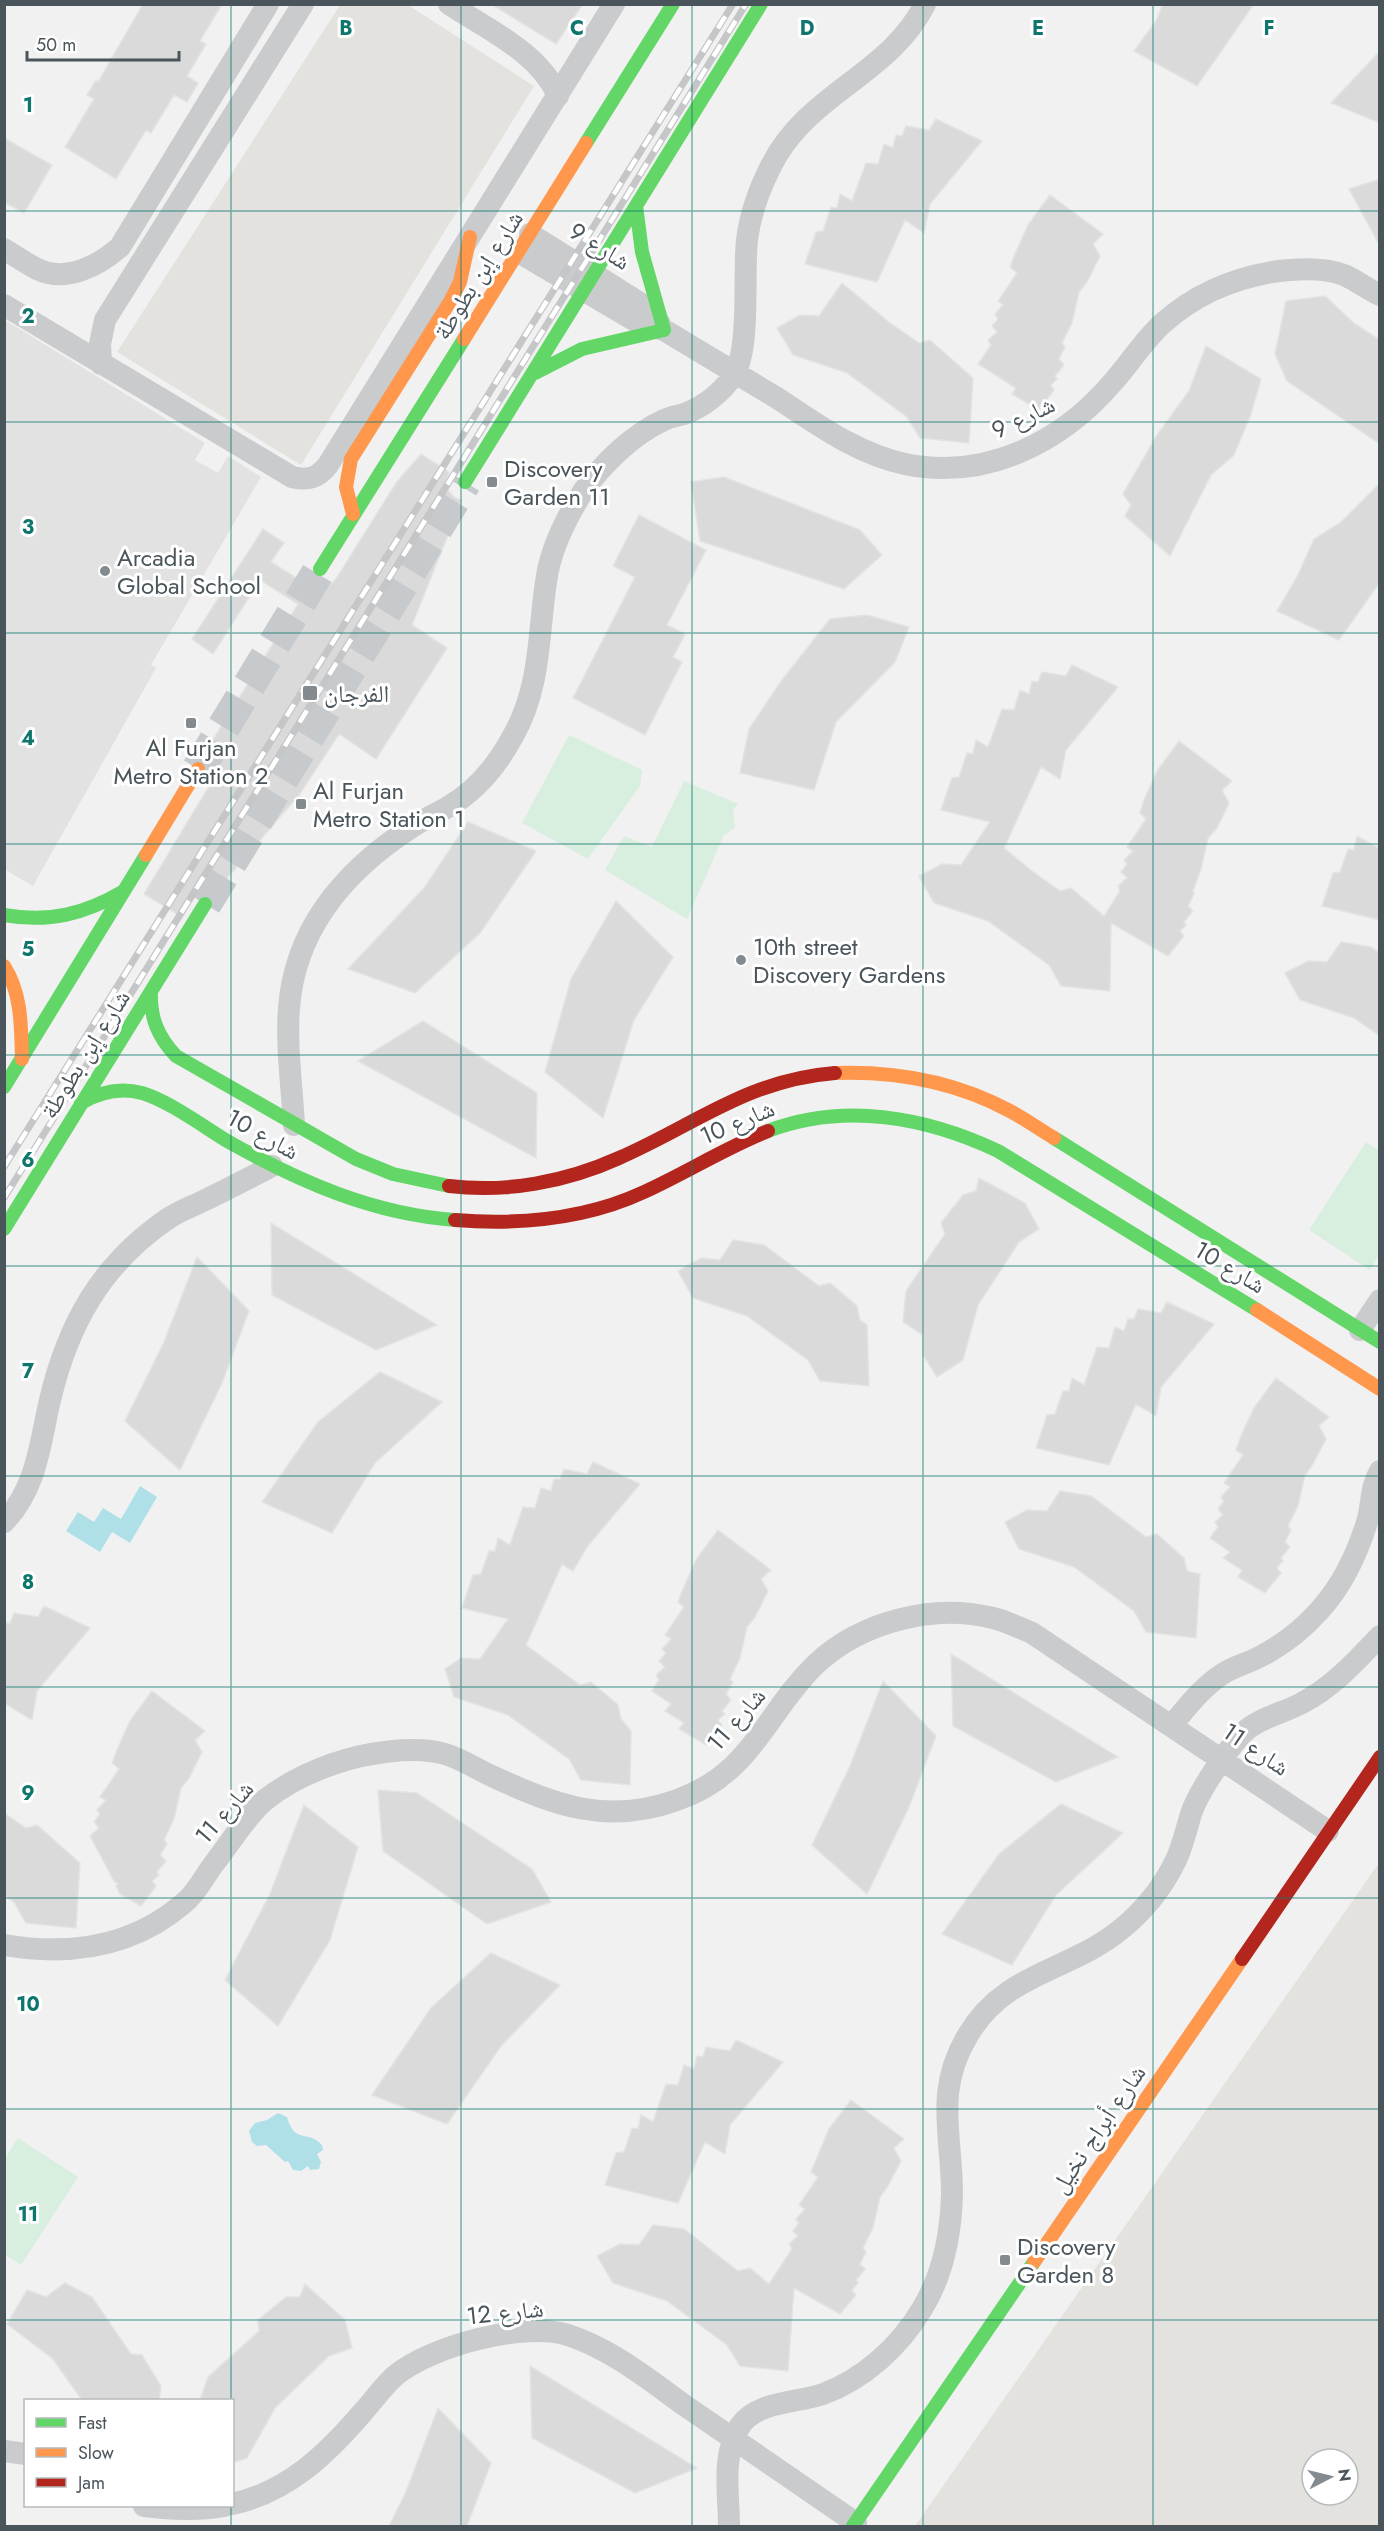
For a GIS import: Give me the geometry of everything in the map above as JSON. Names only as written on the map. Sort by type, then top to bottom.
[{"type":"street","points":[[4,249],[39,270],[63,273],[87,269],[105,260],[120,247],[268,4]]},
{"type":"street","points":[[101,364],[100,344],[105,320],[303,4]]},
{"type":"street","points":[[449,4],[534,60],[548,76],[558,96]]},
{"type":"street","points":[[4,305],[292,477],[302,480],[312,478],[322,473],[328,465],[614,4]]},
{"type":"street","name":"شارع إبن بطوطة","points":[[320,569],[673,4]]},
{"type":"street","points":[[465,482],[761,4]]},
{"type":"street","points":[[294,1125],[288,1031],[293,981],[299,957],[321,911],[336,890],[361,864],[389,842],[452,805],[477,785],[498,761],[515,734],[527,705],[538,656],[546,582],[551,559],[559,537],[583,493],[615,453],[664,420],[685,414],[704,403],[722,390],[736,373],[744,324],[747,236],[756,199],[772,164],[793,132],[819,105],[874,66],[900,42],[925,4]]},
{"type":"street","points":[[534,60],[556,64],[579,62]]},
{"type":"street","points":[[532,374],[554,361],[598,342],[664,330],[642,252],[636,206]]},
{"type":"street","points":[[354,514],[345,493],[345,476],[351,459],[451,300],[460,282],[470,237]]},
{"type":"street","name":"شارع 9","points":[[525,244],[589,283],[639,323],[664,330],[834,435],[883,458],[906,464],[934,467],[979,464],[1021,453],[1042,443],[1070,425],[1112,383],[1161,325],[1197,298],[1223,285],[1272,272],[1312,270],[1342,274],[1380,295]]},
{"type":"street","points":[[66,343],[86,334],[105,320]]},
{"type":"street","points":[[4,1087],[198,769]]},
{"type":"street","points":[[4,915],[22,919],[48,920],[75,916],[99,906],[124,891]]},
{"type":"street","name":"شارع إبن بطوطة","points":[[4,1229],[205,904]]},
{"type":"street","points":[[4,966],[16,991],[20,1015],[22,1059]]},
{"type":"street","name":"شارع 10","points":[[151,992],[152,1020],[165,1046],[176,1056],[322,1143],[398,1176],[434,1184],[475,1188],[516,1187],[564,1179],[621,1157],[736,1097],[796,1078],[863,1073],[902,1076],[944,1085],[1009,1110],[1370,1336]]},
{"type":"street","points":[[272,1112],[284,1101],[292,1086]]},
{"type":"street","name":"شارع 10","points":[[81,1103],[107,1090],[137,1091],[150,1096],[272,1166],[337,1196],[376,1209],[425,1218],[476,1222],[526,1220],[577,1213],[626,1200],[672,1179],[746,1139],[786,1125],[827,1117],[865,1115],[902,1118],[939,1125],[969,1136],[998,1151],[1274,1320],[1380,1389]]},
{"type":"street","points":[[4,1522],[22,1498],[36,1469],[60,1358],[78,1317],[102,1279],[133,1246],[168,1219],[272,1166]]},
{"type":"street","points":[[376,1209],[382,1189],[398,1176]]},
{"type":"street","points":[[1370,1336],[1380,1300]]},
{"type":"street","points":[[1337,1361],[1366,1371],[1380,1373]]},
{"type":"street","points":[[1172,1725],[1210,1682],[1225,1672],[1274,1649],[1319,1611],[1340,1583],[1357,1551],[1368,1517],[1373,1482],[1380,1471]]},
{"type":"street","name":"شارع 11","points":[[4,1945],[33,1950],[65,1951],[96,1946],[127,1936],[186,1902],[264,1801],[312,1772],[370,1754],[406,1751],[445,1754],[536,1797],[590,1812],[640,1810],[679,1800],[706,1786],[734,1766],[758,1740],[816,1665],[836,1649],[856,1637],[894,1621],[927,1614],[960,1613],[993,1618],[1032,1632],[1329,1831]]},
{"type":"street","points":[[729,2526],[727,2479],[734,2439],[741,2425],[752,2414],[824,2394],[863,2373],[897,2344],[923,2308],[942,2268],[950,2224],[952,2193],[946,2132],[947,2098],[954,2065],[968,2035],[988,2008],[1027,1979],[1092,1948],[1119,1931],[1149,1904],[1177,1859],[1198,1797],[1244,1732],[1256,1724],[1305,1702],[1346,1672],[1380,1636]]},
{"type":"street","name":"شارع أبراج نخيل","points":[[855,2525],[1380,1757]]},
{"type":"street","name":"شارع 12","points":[[234,2504],[283,2486],[311,2466],[336,2444],[396,2375],[422,2358],[449,2347],[506,2334],[566,2334],[613,2355],[855,2525]]},
{"type":"street","points":[[4,2451],[24,2454]]},
{"type":"street","points":[[157,2507],[177,2510],[215,2507]]},
{"type":"shaded area","name":"Arcadia Global School","points":[[5,320],[205,443],[195,460],[218,473],[228,456],[261,477],[151,665],[156,668],[33,886],[4,869]]},
{"type":"green space","points":[[569,735],[642,770],[640,786],[588,859],[522,823]]},
{"type":"green space","points":[[684,781],[738,804],[733,810],[735,828],[724,835],[687,919],[605,870],[624,836],[652,847]]},
{"type":"green space","points":[[1366,1142],[1380,1151],[1379,1254],[1370,1270],[1309,1230]]},
{"type":"green space","points":[[18,2138],[78,2177],[21,2265],[4,2254],[5,2158]]},
{"type":"sand","points":[[340,5],[408,5],[534,86],[301,465],[117,352]]},
{"type":"sand","points":[[1379,1863],[1379,2526],[915,2526]]},
{"type":"water","points":[[140,1486],[157,1497],[130,1543],[112,1532],[100,1552],[66,1531],[78,1512],[94,1522],[103,1508],[121,1519]]},
{"type":"water","points":[[278,2113],[287,2117],[290,2126],[298,2134],[317,2140],[322,2145],[323,2150],[317,2154],[321,2162],[319,2169],[310,2170],[308,2166],[301,2171],[293,2170],[288,2161],[285,2162],[266,2145],[257,2146],[252,2142],[249,2131],[255,2123],[267,2120]]},
{"type":"building","points":[[143,4],[222,4],[200,41],[206,44],[187,76],[198,83],[187,102],[174,95],[151,133],[146,130],[116,179],[65,147],[94,99],[87,95],[96,80],[98,82]]},
{"type":"building","points":[[491,4],[583,4],[556,44]]},
{"type":"building","points":[[1163,4],[1254,4],[1197,86],[1134,51],[1156,21]]},
{"type":"building","points":[[1380,51],[1380,123],[1331,103]]},
{"type":"building","points":[[936,119],[982,141],[930,204],[924,233],[905,220],[877,282],[805,264],[816,232],[823,231],[831,207],[837,208],[840,194],[852,201],[866,163],[878,164],[884,144],[893,148],[896,135],[902,136],[906,126],[929,130]]},
{"type":"building","points":[[4,138],[52,165],[24,213],[4,202]]},
{"type":"building","points":[[1380,179],[1380,246],[1349,189]]},
{"type":"building","points":[[1050,195],[1103,234],[1093,244],[1100,256],[1087,282],[1079,292],[1072,323],[1062,343],[1065,347],[1059,359],[1064,365],[1051,385],[1054,390],[1039,410],[1012,394],[1016,388],[978,364],[991,345],[988,340],[997,332],[992,326],[998,319],[995,314],[1003,305],[998,301],[1017,273],[1010,267],[1015,254],[1028,225]]},
{"type":"building","points":[[842,283],[890,323],[919,343],[930,340],[973,378],[969,443],[920,438],[907,417],[847,373],[793,355],[777,328],[800,315],[819,316]]},
{"type":"building","points":[[1325,296],[1355,324],[1380,340],[1380,444],[1287,381],[1275,354],[1286,301]]},
{"type":"building","points":[[1206,346],[1261,379],[1251,414],[1234,455],[1211,475],[1170,556],[1125,516],[1131,505],[1123,494],[1157,435],[1189,391]]},
{"type":"building","points":[[421,454],[449,472],[446,481],[448,490],[455,498],[462,500],[412,625],[447,648],[376,759],[339,734],[299,795],[217,890],[206,885],[196,888],[177,914],[144,894],[214,778],[217,770],[215,761],[206,752],[210,744],[298,604],[260,580],[213,654],[192,639],[263,529],[284,543],[271,562],[309,586],[320,588],[329,585],[336,579],[396,483]]},
{"type":"building","points":[[724,477],[860,530],[882,555],[844,589],[700,541],[691,482]]},
{"type":"building","points":[[1380,483],[1380,582],[1339,640],[1277,611],[1298,575],[1314,539],[1340,523]]},
{"type":"building","points":[[639,515],[706,550],[667,625],[685,634],[673,657],[682,662],[645,735],[573,698],[635,577],[613,566]]},
{"type":"building","points":[[867,615],[909,627],[895,662],[836,722],[814,790],[740,773],[749,729],[782,680],[830,619]]},
{"type":"building","points":[[1072,665],[1118,687],[1066,750],[1060,779],[1041,767],[1004,848],[1032,871],[1060,891],[1071,888],[1104,916],[1120,891],[1118,886],[1127,878],[1121,872],[1127,864],[1124,860],[1133,851],[1127,847],[1146,819],[1140,813],[1144,800],[1157,771],[1179,741],[1232,781],[1222,790],[1229,803],[1217,828],[1208,838],[1194,894],[1188,906],[1193,911],[1180,931],[1184,936],[1168,956],[1111,923],[1110,991],[1061,986],[1049,965],[988,921],[934,903],[919,876],[942,864],[961,865],[990,822],[941,810],[952,778],[959,777],[967,753],[973,754],[976,740],[988,747],[1002,709],[1014,710],[1020,690],[1029,694],[1032,681],[1038,682],[1042,672],[1066,676]]},
{"type":"building","points":[[468,822],[536,851],[480,933],[415,993],[348,969],[424,888]]},
{"type":"building","points":[[1357,836],[1380,849],[1380,920],[1322,906],[1333,873],[1340,872],[1348,849],[1354,850]]},
{"type":"building","points":[[616,901],[673,957],[634,1020],[603,1118],[545,1072],[571,979]]},
{"type":"building","points":[[1341,942],[1371,947],[1380,953],[1380,1036],[1354,1018],[1300,1000],[1285,973],[1308,961],[1327,962]]},
{"type":"building","points":[[423,1021],[537,1093],[536,1158],[358,1061]]},
{"type":"building","points":[[979,1178],[1025,1203],[1039,1229],[1019,1242],[978,1305],[963,1360],[937,1377],[923,1355],[923,1335],[903,1322],[906,1291],[945,1234],[941,1223],[963,1195],[976,1191]]},
{"type":"building","points":[[271,1223],[437,1325],[376,1350],[272,1295]]},
{"type":"building","points":[[733,1240],[764,1245],[819,1286],[830,1283],[857,1306],[860,1320],[867,1325],[869,1386],[820,1381],[808,1360],[747,1316],[693,1298],[678,1271],[701,1258],[720,1260]]},
{"type":"building","points":[[197,1257],[249,1311],[222,1383],[180,1470],[125,1421],[164,1342]]},
{"type":"building","points":[[1167,1302],[1214,1324],[1161,1387],[1156,1416],[1136,1404],[1109,1465],[1036,1448],[1047,1415],[1055,1414],[1063,1391],[1069,1391],[1072,1378],[1084,1385],[1097,1347],[1109,1348],[1115,1327],[1124,1331],[1128,1319],[1134,1319],[1138,1309],[1161,1313]]},
{"type":"building","points":[[380,1372],[442,1402],[375,1463],[332,1533],[262,1502],[318,1422]]},
{"type":"building","points":[[1276,1378],[1329,1417],[1319,1426],[1326,1439],[1305,1475],[1298,1506],[1288,1526],[1291,1530],[1285,1542],[1290,1547],[1281,1558],[1283,1561],[1277,1568],[1281,1573],[1265,1593],[1238,1577],[1242,1570],[1223,1558],[1230,1552],[1210,1538],[1218,1527],[1215,1522],[1223,1515],[1218,1509],[1224,1501],[1221,1497],[1230,1487],[1224,1483],[1243,1455],[1236,1450],[1241,1436],[1254,1408]]},
{"type":"building","points":[[593,1462],[640,1484],[587,1547],[573,1571],[562,1564],[526,1645],[580,1685],[591,1682],[618,1705],[621,1719],[631,1731],[630,1785],[581,1780],[569,1759],[508,1715],[454,1697],[445,1669],[461,1658],[480,1659],[508,1619],[462,1608],[473,1575],[481,1574],[489,1551],[495,1551],[498,1538],[510,1545],[523,1507],[535,1508],[541,1488],[551,1491],[554,1479],[560,1479],[564,1469],[587,1474]]},
{"type":"building","points":[[1060,1491],[1091,1496],[1146,1537],[1157,1534],[1184,1558],[1187,1571],[1200,1574],[1196,1638],[1146,1632],[1134,1611],[1074,1567],[1019,1549],[1005,1522],[1027,1510],[1047,1511]]},
{"type":"building","points":[[718,1530],[771,1570],[761,1579],[768,1591],[755,1617],[747,1627],[740,1658],[730,1679],[733,1682],[726,1694],[731,1700],[722,1711],[725,1714],[718,1720],[722,1725],[706,1745],[679,1729],[684,1723],[665,1711],[671,1704],[652,1691],[659,1680],[656,1675],[665,1667],[659,1661],[666,1653],[662,1649],[671,1639],[665,1635],[684,1607],[678,1602],[683,1589],[696,1560]]},
{"type":"building","points":[[44,1606],[90,1628],[37,1691],[32,1720],[4,1703],[4,1623],[10,1623],[14,1613],[38,1617]]},
{"type":"building","points":[[951,1654],[1118,1757],[1056,1782],[953,1726]]},
{"type":"building","points":[[883,1681],[936,1736],[909,1807],[867,1894],[812,1845],[850,1766]]},
{"type":"building","points":[[152,1691],[205,1731],[195,1740],[202,1752],[189,1778],[181,1788],[174,1819],[164,1840],[167,1844],[160,1855],[166,1861],[157,1872],[159,1875],[152,1881],[156,1886],[141,1906],[120,1894],[116,1886],[118,1884],[114,1881],[90,1836],[99,1828],[94,1822],[100,1814],[97,1810],[106,1800],[100,1797],[119,1769],[112,1763],[117,1750],[130,1721]]},
{"type":"building","points":[[378,1790],[417,1793],[532,1869],[551,1902],[487,1924],[383,1851]]},
{"type":"building","points":[[1061,1804],[1123,1833],[1056,1895],[1012,1965],[942,1934],[999,1854]]},
{"type":"building","points":[[304,1805],[358,1847],[330,1940],[278,2026],[225,1980],[270,1894]]},
{"type":"building","points":[[4,1813],[26,1828],[37,1825],[80,1863],[76,1928],[26,1923],[14,1902],[4,1895]]},
{"type":"building","points":[[491,1953],[560,1985],[501,2046],[447,2124],[372,2095],[431,2008]]},
{"type":"building","points":[[736,2040],[783,2062],[730,2125],[725,2154],[705,2142],[678,2203],[605,2185],[616,2153],[624,2152],[632,2128],[638,2129],[641,2115],[653,2122],[666,2084],[678,2085],[684,2065],[694,2069],[697,2056],[703,2057],[706,2047],[730,2051]]},
{"type":"building","points":[[851,2100],[904,2139],[894,2148],[901,2161],[880,2197],[873,2228],[863,2248],[866,2252],[860,2264],[865,2269],[856,2280],[858,2283],[852,2290],[856,2295],[840,2314],[794,2288],[788,2371],[740,2366],[727,2345],[667,2301],[613,2283],[597,2256],[620,2244],[639,2245],[653,2225],[684,2229],[738,2271],[750,2268],[769,2284],[792,2249],[789,2244],[798,2236],[793,2231],[799,2223],[796,2219],[805,2209],[799,2205],[818,2177],[811,2172],[829,2129]]},
{"type":"building","points":[[65,2283],[92,2297],[131,2354],[142,2355],[161,2386],[159,2399],[81,2399],[53,2359],[7,2324],[27,2290],[46,2297]]},
{"type":"building","points":[[305,2284],[345,2320],[352,2348],[329,2356],[275,2408],[247,2458],[234,2462],[234,2399],[200,2399],[208,2377],[259,2331],[258,2320],[286,2297],[300,2297]]},
{"type":"building","points":[[530,2366],[697,2468],[635,2493],[532,2438]]},
{"type":"building","points":[[438,2408],[491,2463],[467,2526],[389,2526],[405,2494]]},
{"type":"tunnel","points":[[205,904],[465,482]]},
{"type":"tunnel","points":[[198,769],[320,569]]},
{"type":"railway","points":[[4,1167],[733,4]]},
{"type":"railway","points":[[4,1198],[746,4]]},
{"type":"traffic: fast","points":[[586,143],[673,4]]},
{"type":"traffic: fast","points":[[465,482],[761,4]]},
{"type":"traffic: fast","points":[[535,373],[582,349],[664,330],[642,252],[636,206]]},
{"type":"traffic: fast","points":[[320,569],[464,339]]},
{"type":"traffic: fast","points":[[4,1087],[146,855]]},
{"type":"traffic: fast","points":[[4,915],[36,918],[66,915],[95,906],[124,891]]},
{"type":"traffic: fast","points":[[4,1229],[205,904]]},
{"type":"traffic: fast","points":[[151,992],[156,1027],[164,1042],[176,1056],[356,1159],[393,1174],[449,1186]]},
{"type":"traffic: fast","points":[[81,1103],[110,1092],[126,1090],[142,1093],[175,1108],[256,1157],[310,1183],[395,1211],[455,1220]]},
{"type":"traffic: fast","points":[[768,1131],[797,1122],[826,1117],[885,1117],[943,1129],[971,1139],[998,1151],[1257,1310]]},
{"type":"traffic: fast","points":[[1054,1138],[1380,1342]]},
{"type":"traffic: fast","points":[[853,2526],[1034,2262]]},
{"type":"traffic: slow","points":[[464,339],[586,143]]},
{"type":"traffic: slow","points":[[353,514],[346,487],[351,459],[451,300],[460,282],[470,237]]},
{"type":"traffic: slow","points":[[146,855],[198,769]]},
{"type":"traffic: slow","points":[[4,966],[17,999],[21,1022],[22,1059]]},
{"type":"traffic: slow","points":[[835,1073],[902,1076],[947,1086],[989,1101],[1016,1114],[1054,1138]]},
{"type":"traffic: slow","points":[[1257,1310],[1380,1389]]},
{"type":"traffic: slow","points":[[1034,2262],[1242,1959]]},
{"type":"traffic: jam","points":[[449,1186],[514,1187],[578,1173],[619,1158],[748,1094],[804,1077],[835,1073]]},
{"type":"traffic: jam","points":[[455,1220],[503,1222],[528,1220],[576,1214],[599,1208],[644,1192],[768,1131]]},
{"type":"traffic: jam","points":[[1242,1959],[1380,1757]]},
{"type":"place","name":"Discovery Garden 11","points":[[492,482]]},
{"type":"place","name":"Arcadia Global School","points":[[105,571]]},
{"type":"place","name":"الفرجان","points":[[310,693]]},
{"type":"place","name":"Al Furjan Metro Station 2","points":[[191,723]]},
{"type":"place","name":"Al Furjan Metro Station 1","points":[[301,804]]},
{"type":"place","name":"10th street Discovery Gardens","points":[[741,960]]},
{"type":"place","name":"Discovery Garden 8","points":[[1005,2260]]}]
